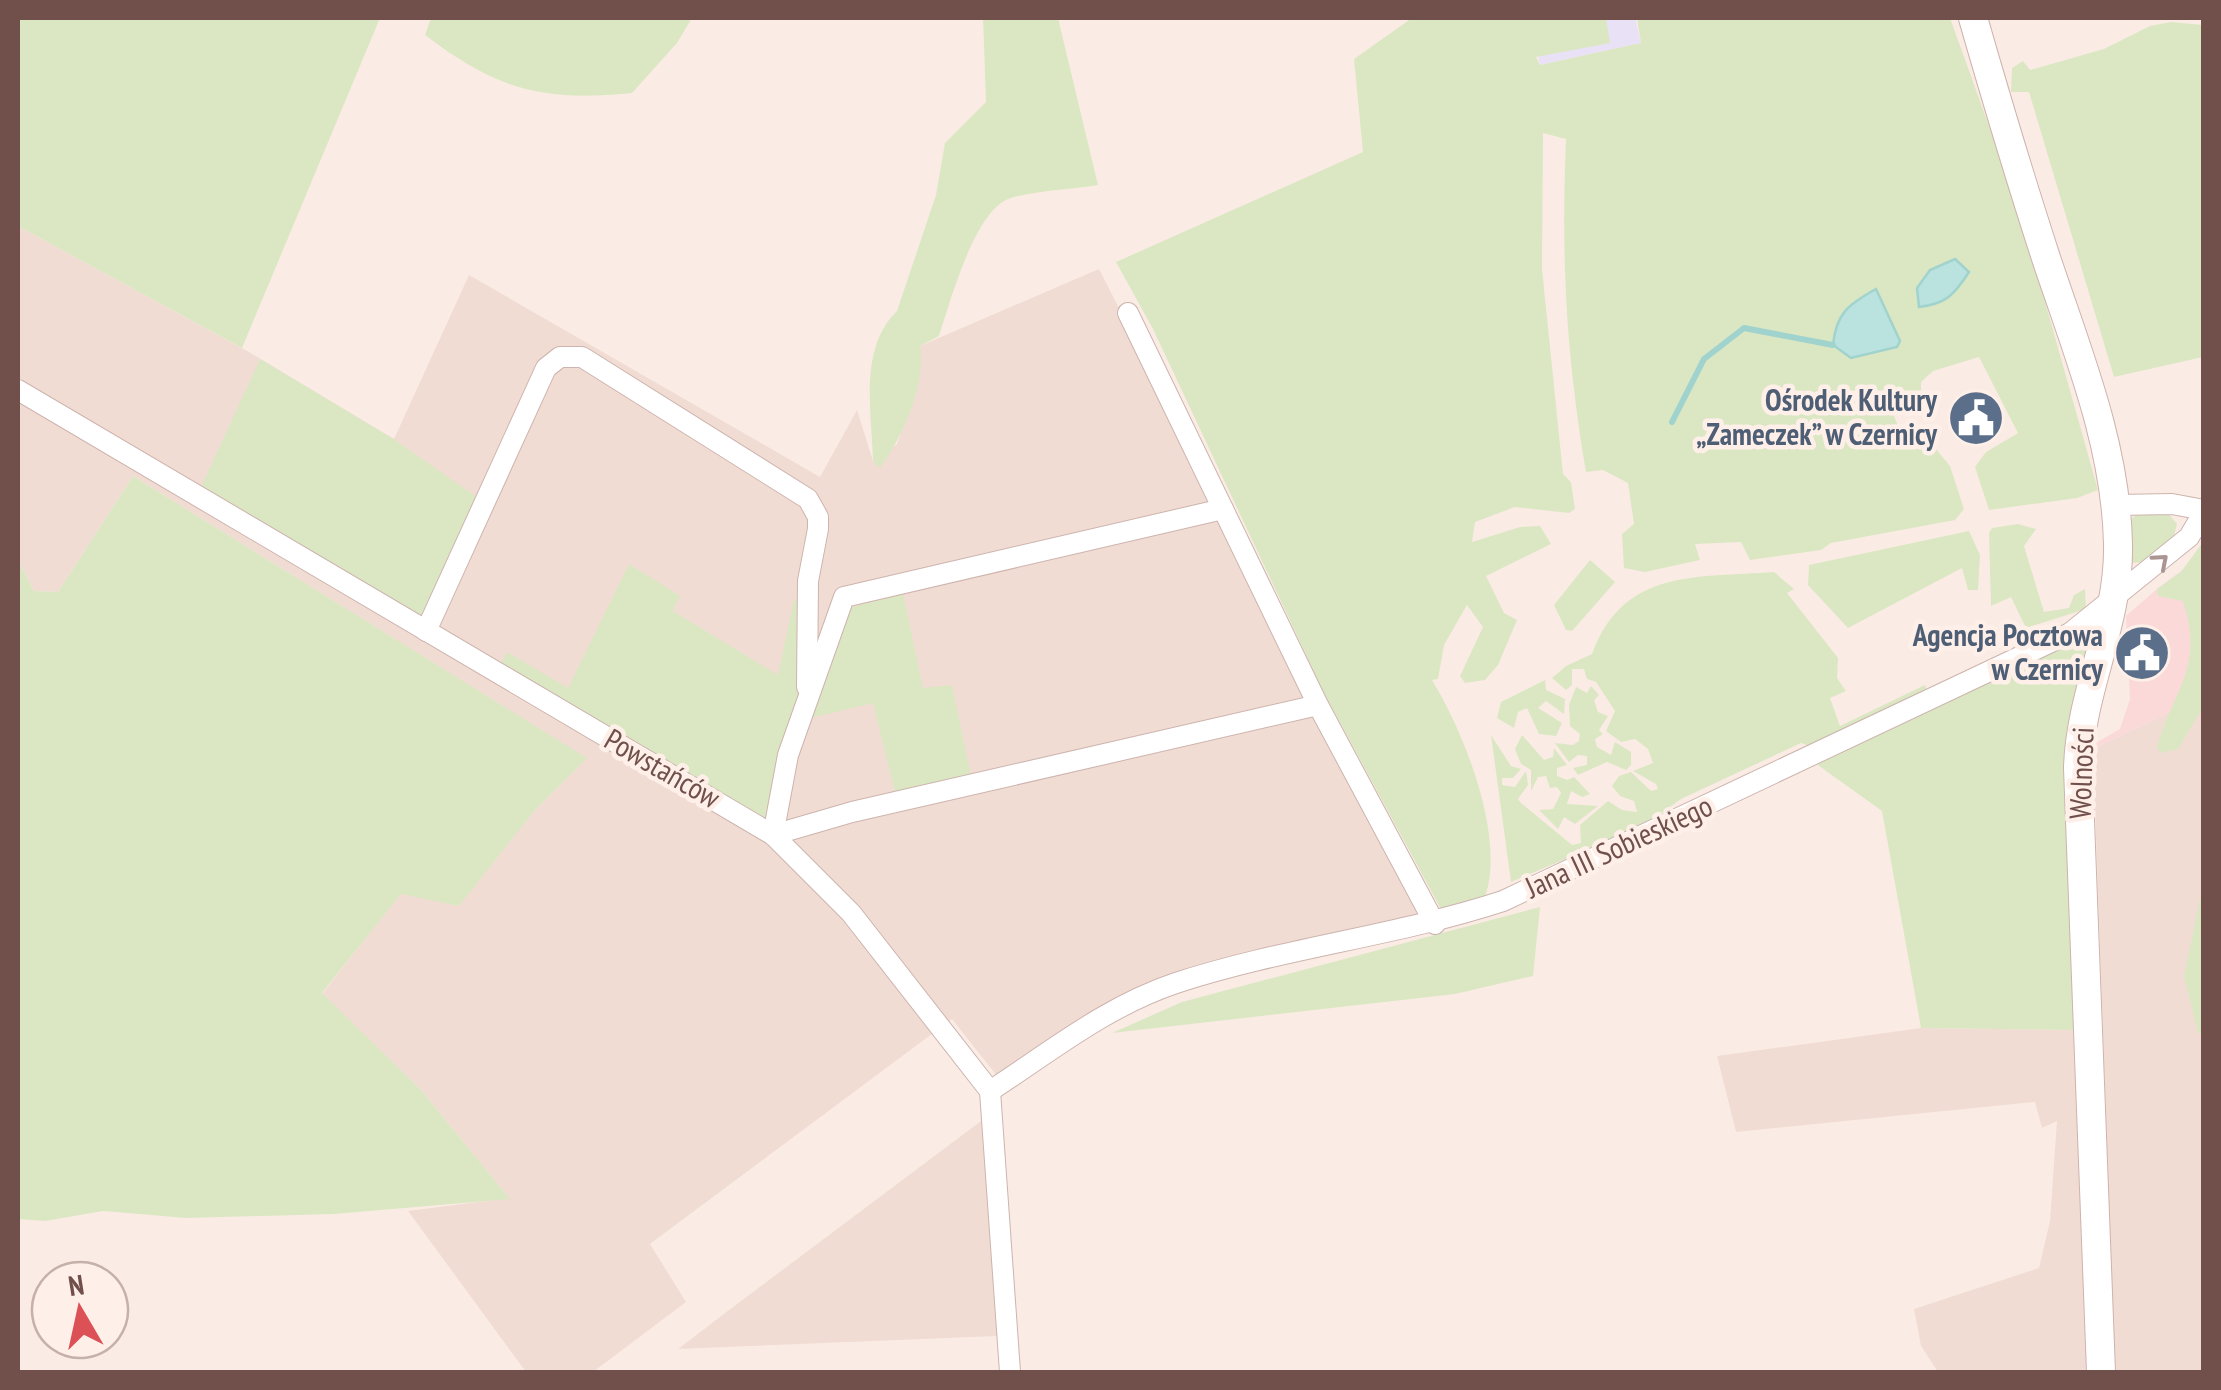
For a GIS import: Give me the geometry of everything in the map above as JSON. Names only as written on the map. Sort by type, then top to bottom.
[{"type":"street","name":"Wolności","points":[[1973,18],[2093,395],[2116,505],[2119,550],[2112,604],[2082,724],[2078,783],[2101,1372]]},
{"type":"street","points":[[1128,313],[1318,705],[1434,924]]},
{"type":"street","points":[[426,631],[546,368],[560,357],[582,357],[808,499],[818,517],[808,581],[807,702]]},
{"type":"street","name":"Powstańców","points":[[18,390],[773,835],[850,912],[990,1090]]},
{"type":"street","points":[[2116,505],[2172,504],[2204,511]]},
{"type":"street","points":[[808,581],[844,597],[1223,509]]},
{"type":"street","name":"Jana III Sobieskiego","points":[[990,1090],[1112,1010],[1176,984],[1434,924],[1503,901],[2070,634],[2112,604],[2190,537],[2204,511]]},
{"type":"street","points":[[844,597],[788,756],[773,835],[852,812],[1318,705]]},
{"type":"street","points":[[990,1090],[1010,1372]]},
{"type":"shaded area","points":[[1529,18],[1635,18],[1641,43],[1540,65]]},
{"type":"shaded area","points":[[18,226],[249,352],[394,439],[469,275],[820,477],[857,410],[873,461],[897,444],[911,402],[920,346],[1099,269],[1429,914],[1176,983],[997,1076],[952,1019],[650,1244],[686,1302],[593,1372],[526,1372],[408,1211],[509,1198],[421,1090],[322,994],[401,893],[535,810],[586,758],[133,476],[58,592],[34,591],[18,560]]},
{"type":"shaded area","points":[[2203,555],[2204,885],[2194,939],[2198,1032],[2204,1034],[2203,1372],[2115,1372],[2093,749],[2170,712],[2167,599],[2158,596],[2157,589]]},
{"type":"shaded area","points":[[2157,589],[2159,596],[2183,601],[2191,627],[2190,670],[2170,712],[2093,749],[2094,744],[2120,729],[2130,699],[2126,616]]},
{"type":"shaded area","points":[[1921,1028],[2076,1030],[2092,1372],[1938,1372],[1921,1346],[1914,1309],[2039,1268],[2050,1221],[2057,1121],[2042,1128],[2035,1102],[1736,1132],[1717,1056]]},
{"type":"shaded area","points":[[985,1118],[997,1336],[678,1349],[733,1307]]},
{"type":"green space","points":[[18,18],[380,18],[242,348],[18,226]]},
{"type":"green space","points":[[431,18],[692,18],[677,43],[632,93],[572,95],[522,88],[475,69],[425,35]]},
{"type":"green space","points":[[983,18],[1058,18],[1098,185],[1011,198],[998,205],[986,219],[957,280],[939,336],[920,346],[920,377],[911,410],[880,468],[873,461],[872,363],[885,326],[897,311],[936,195],[945,143],[986,102]]},
{"type":"green space","points":[[1412,18],[1606,18],[1610,43],[1536,57],[1540,65],[1641,43],[1637,18],[1950,18],[2019,209],[2098,490],[2077,498],[1989,510],[1975,467],[1986,452],[2018,433],[1979,357],[1933,371],[1921,382],[1921,398],[1892,411],[1906,446],[1936,449],[1950,466],[1964,509],[1955,520],[1831,543],[1821,550],[1750,560],[1741,542],[1695,544],[1700,560],[1645,572],[1624,568],[1622,534],[1634,524],[1628,483],[1603,470],[1586,472],[1579,428],[1567,306],[1566,139],[1543,133],[1542,269],[1563,474],[1571,482],[1575,509],[1569,513],[1515,507],[1475,522],[1472,542],[1520,527],[1540,526],[1551,544],[1486,576],[1504,613],[1517,620],[1498,665],[1485,680],[1465,683],[1460,676],[1483,627],[1467,605],[1444,645],[1438,679],[1432,680],[1468,756],[1486,816],[1490,845],[1485,897],[1442,911],[1324,693],[1153,329],[1116,262],[1363,152],[1354,59]]},
{"type":"green space","points":[[2171,22],[2203,25],[2203,357],[2114,377],[2029,92],[2011,92],[2012,68],[2023,61],[2030,70],[2104,49],[2150,26]]},
{"type":"green space","points":[[260,359],[395,440],[478,498],[423,622],[201,487]]},
{"type":"green space","points":[[133,476],[587,758],[535,810],[459,906],[401,894],[322,993],[421,1090],[510,1199],[334,1214],[186,1218],[103,1211],[45,1221],[18,1219],[18,560],[34,591],[58,592]]},
{"type":"green space","points":[[2167,512],[2177,524],[2174,536],[2146,562],[2129,563],[2129,521],[2136,515]]},
{"type":"green space","points":[[2018,524],[2036,529],[2024,546],[2044,612],[2069,608],[2074,595],[2085,589],[2086,609],[2026,628],[2011,597],[1991,606],[1989,533],[1992,528]]},
{"type":"green space","points":[[1969,531],[1980,555],[1978,590],[1968,590],[1962,568],[1848,628],[1808,585],[1809,565]]},
{"type":"green space","points":[[2203,542],[2203,707],[2178,749],[2161,753],[2157,748],[2184,678],[2190,645],[2183,601],[2158,596],[2157,589],[2181,572]]},
{"type":"green space","points":[[1590,560],[1615,582],[1572,631],[1566,630],[1554,605]]},
{"type":"green space","points":[[629,564],[680,596],[673,611],[778,675],[794,600],[801,604],[800,698],[766,821],[500,667],[507,652],[568,688]]},
{"type":"green space","points":[[1774,572],[1794,589],[1787,593],[1838,658],[1837,678],[1846,691],[1830,698],[1840,726],[1925,685],[1929,696],[1816,748],[1801,743],[1681,799],[1644,826],[1511,882],[1491,735],[1511,766],[1521,769],[1513,778],[1502,778],[1502,785],[1515,787],[1526,771],[1528,785],[1518,799],[1572,845],[1581,843],[1580,825],[1608,801],[1622,810],[1637,812],[1634,801],[1620,796],[1612,786],[1619,776],[1631,772],[1651,791],[1658,789],[1633,771],[1653,763],[1648,749],[1635,739],[1621,742],[1606,731],[1615,711],[1596,682],[1587,679],[1584,669],[1572,669],[1572,685],[1566,690],[1552,678],[1566,666],[1592,654],[1606,626],[1623,606],[1643,592],[1691,578]]},
{"type":"green space","points":[[903,593],[923,688],[952,685],[971,776],[895,793],[873,703],[811,718],[849,608]]},
{"type":"green space","points":[[2071,639],[2079,640],[2088,654],[2076,1030],[1921,1028],[1882,811],[1815,763]]},
{"type":"green space","points":[[1545,680],[1546,690],[1565,699],[1564,714],[1546,701],[1538,708],[1562,723],[1556,736],[1539,734],[1527,708],[1518,712],[1514,728],[1497,718],[1501,702]]},
{"type":"green space","points":[[1591,686],[1599,695],[1594,700],[1598,712],[1608,716],[1599,730],[1603,734],[1595,739],[1597,747],[1611,755],[1615,742],[1631,752],[1631,765],[1626,770],[1607,762],[1578,775],[1573,768],[1587,765],[1587,756],[1578,755],[1569,762],[1555,743],[1573,745],[1579,741],[1580,734],[1570,726],[1569,705],[1576,687],[1587,693]]},
{"type":"green space","points":[[1522,735],[1544,760],[1553,757],[1554,748],[1567,765],[1557,768],[1557,776],[1567,780],[1574,777],[1590,794],[1582,797],[1571,791],[1567,804],[1598,806],[1575,824],[1564,817],[1558,829],[1539,810],[1553,809],[1561,793],[1557,787],[1550,788],[1546,776],[1538,777],[1531,791],[1531,770],[1521,764],[1515,749]]},
{"type":"green space","points":[[2203,885],[2204,1034],[2198,1033],[2184,976]]},
{"type":"green space","points":[[1540,907],[1533,976],[1455,994],[1112,1033],[1182,1002]]},
{"type":"water","points":[[1955,259],[1969,272],[1959,287],[1943,301],[1919,307],[1917,288],[1930,270]]},
{"type":"water","points":[[1876,289],[1900,341],[1897,347],[1851,358],[1833,345],[1837,325],[1851,305]]},
{"type":"waterway","points":[[1672,422],[1704,359],[1744,328],[1833,345]]},
{"type":"place","name":"Ośrodek Kultury „Zameczek” w Czernicy","points":[[1976,418]]},
{"type":"place","name":"Agencja Pocztowa w Czernicy","points":[[2142,653]]}]
